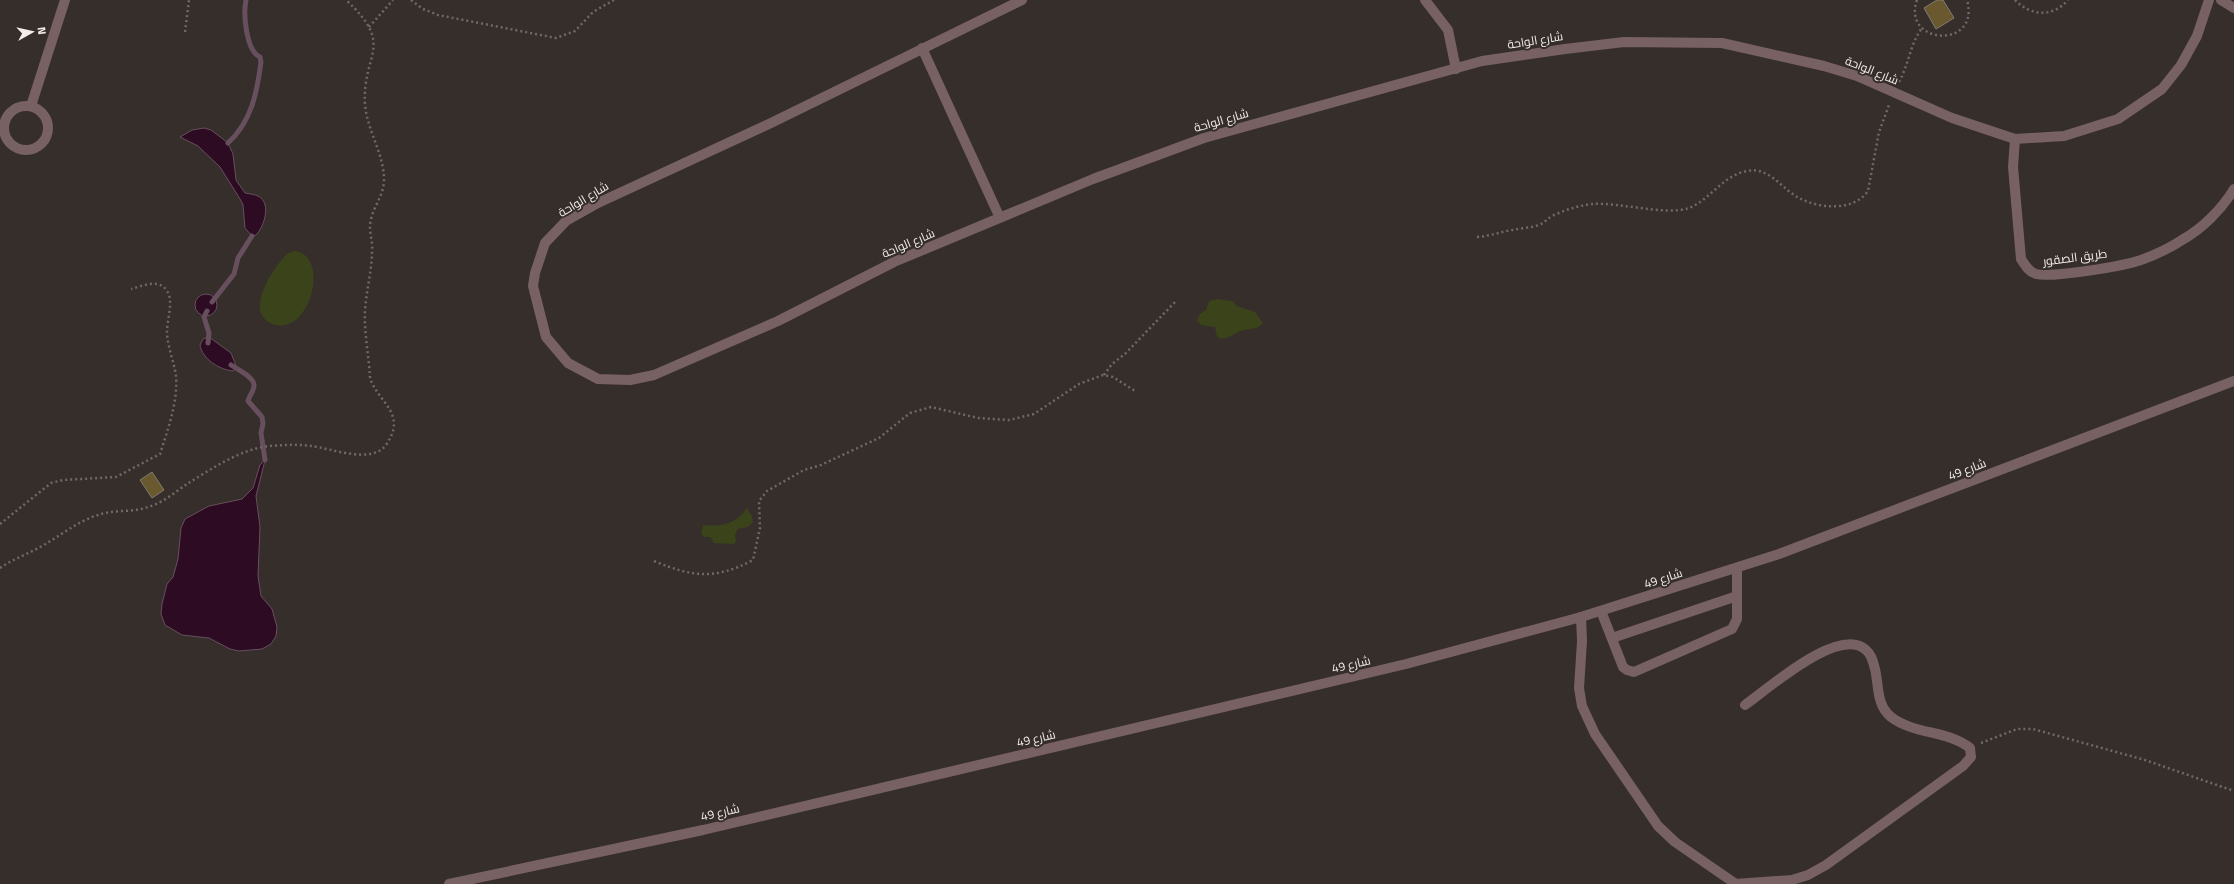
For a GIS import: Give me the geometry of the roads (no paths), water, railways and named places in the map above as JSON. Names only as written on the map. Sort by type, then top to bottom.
[{"type":"street","points":[[31,106],[65,0]]},
{"type":"street","name":"شارع الواحة","points":[[1022,0],[771,123],[598,203],[566,221],[545,243],[535,273],[533,286],[546,337],[568,363],[598,379],[615,381],[630,380],[654,375],[778,321],[894,262],[1093,179],[1204,138],[1482,61],[1624,42],[1722,43],[1824,66],[1857,76],[1952,118],[2015,139],[2064,136],[2118,119],[2162,89],[2181,65],[2197,36],[2209,0]]},
{"type":"street","points":[[1425,0],[1432,7],[1448,30],[1456,69]]},
{"type":"street","points":[[2221,0],[2234,8]]},
{"type":"street","points":[[922,48],[1000,218]]},
{"type":"street","points":[[31,106],[38,109],[47,120],[47,135],[38,146],[24,150],[11,144],[4,132],[6,117],[17,107],[31,106]]},
{"type":"street","name":"طريق الصقور","points":[[2015,139],[2014,180],[2021,259],[2026,267],[2035,274],[2047,275],[2087,270],[2140,260],[2183,240],[2217,212],[2234,189]]},
{"type":"street","name":"شارع 49","points":[[449,884],[703,830],[1406,664],[1581,617],[1737,568],[2234,381]]},
{"type":"street","points":[[1602,611],[1623,667],[1634,672],[1732,629],[1737,618],[1737,568]]},
{"type":"street","points":[[1612,638],[1737,596]]},
{"type":"street","points":[[1581,617],[1582,641],[1579,688],[1582,706],[1595,734],[1658,826],[1675,842],[1735,884],[1792,880],[1808,875],[1826,865],[1963,766],[1971,756],[1970,748],[1961,741],[1909,727],[1890,716],[1877,691],[1876,673],[1872,657],[1866,649],[1855,644],[1837,645],[1816,654],[1745,705]]},
{"type":"waterway","points":[[228,143],[243,125],[248,116],[258,84],[261,62],[260,57],[251,48],[247,32],[245,23],[246,0]]},
{"type":"waterway","points":[[212,302],[234,274],[238,258],[252,236]]},
{"type":"waterway","points":[[207,311],[204,317],[209,333],[208,343]]},
{"type":"waterway","points":[[231,365],[242,371],[254,383],[254,388],[248,401],[262,417],[263,424],[261,433],[265,460]]}]
